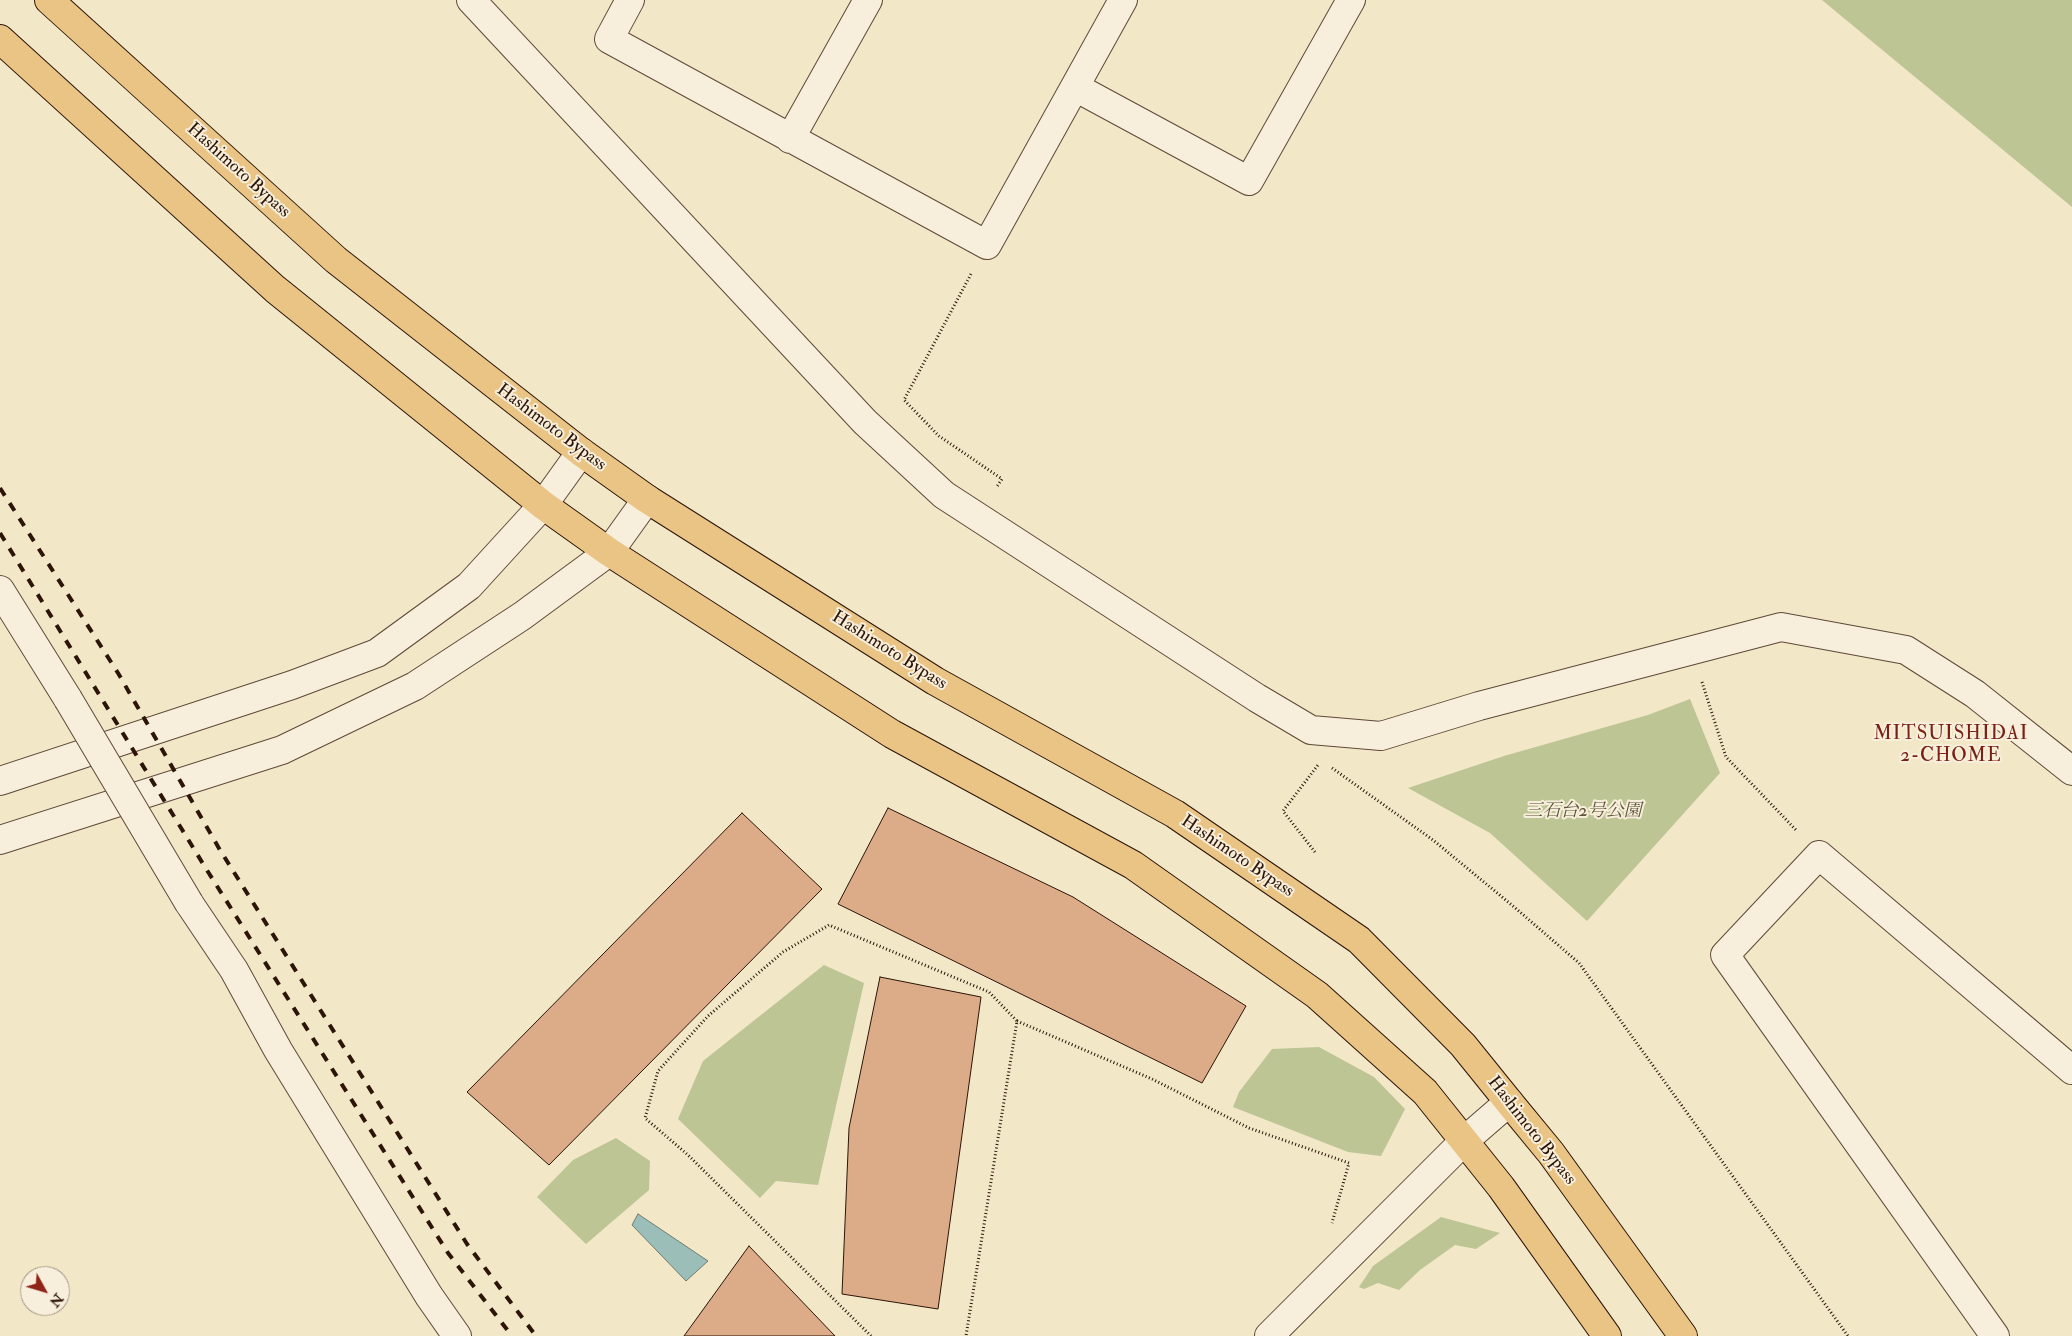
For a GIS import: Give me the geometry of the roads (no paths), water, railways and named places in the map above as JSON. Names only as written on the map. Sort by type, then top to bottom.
[{"type":"highway","name":"Hashimoto Bypass","points":[[49,0],[336,260],[581,452],[647,499],[935,680],[1175,814],[1358,940],[1463,1045],[1551,1153],[1682,1336]]},
{"type":"highway","points":[[0,39],[275,289],[543,505],[609,552],[892,734],[1133,865],[1317,995],[1425,1092],[1501,1188],[1607,1336]]},
{"type":"street","points":[[471,0],[865,422],[944,495],[1257,698],[1311,730],[1381,736],[1479,706],[1781,627],[1906,650],[1975,694],[2067,758]]},
{"type":"street","points":[[630,0],[608,39],[987,245],[1123,0]]},
{"type":"street","points":[[790,139],[868,0]]},
{"type":"street","points":[[1074,87],[1249,181],[1351,0]]},
{"type":"street","points":[[0,781],[292,685],[377,653],[469,586],[543,505],[581,452]]},
{"type":"street","points":[[0,840],[282,750],[415,686],[522,616],[609,552],[647,499]]},
{"type":"street","points":[[0,590],[68,699],[189,903],[234,970],[284,1058],[429,1296],[457,1336]]},
{"type":"street","points":[[1995,1336],[1725,955],[1819,855],[2072,1070]]},
{"type":"street","points":[[1269,1336],[1464,1141],[1509,1102]]},
{"type":"water","points":[[638,1214],[708,1261],[686,1281],[632,1225]]},
{"type":"railway","points":[[0,488],[118,673],[220,850],[467,1244],[536,1336]]},
{"type":"railway","points":[[0,533],[205,867],[448,1253],[512,1336]]},
{"type":"district","name":"MITSUISHIDAI 2-CHOME","points":[[1951,746]]},
{"type":"park label","name":"三石台2号公園","points":[[1583,812]]}]
